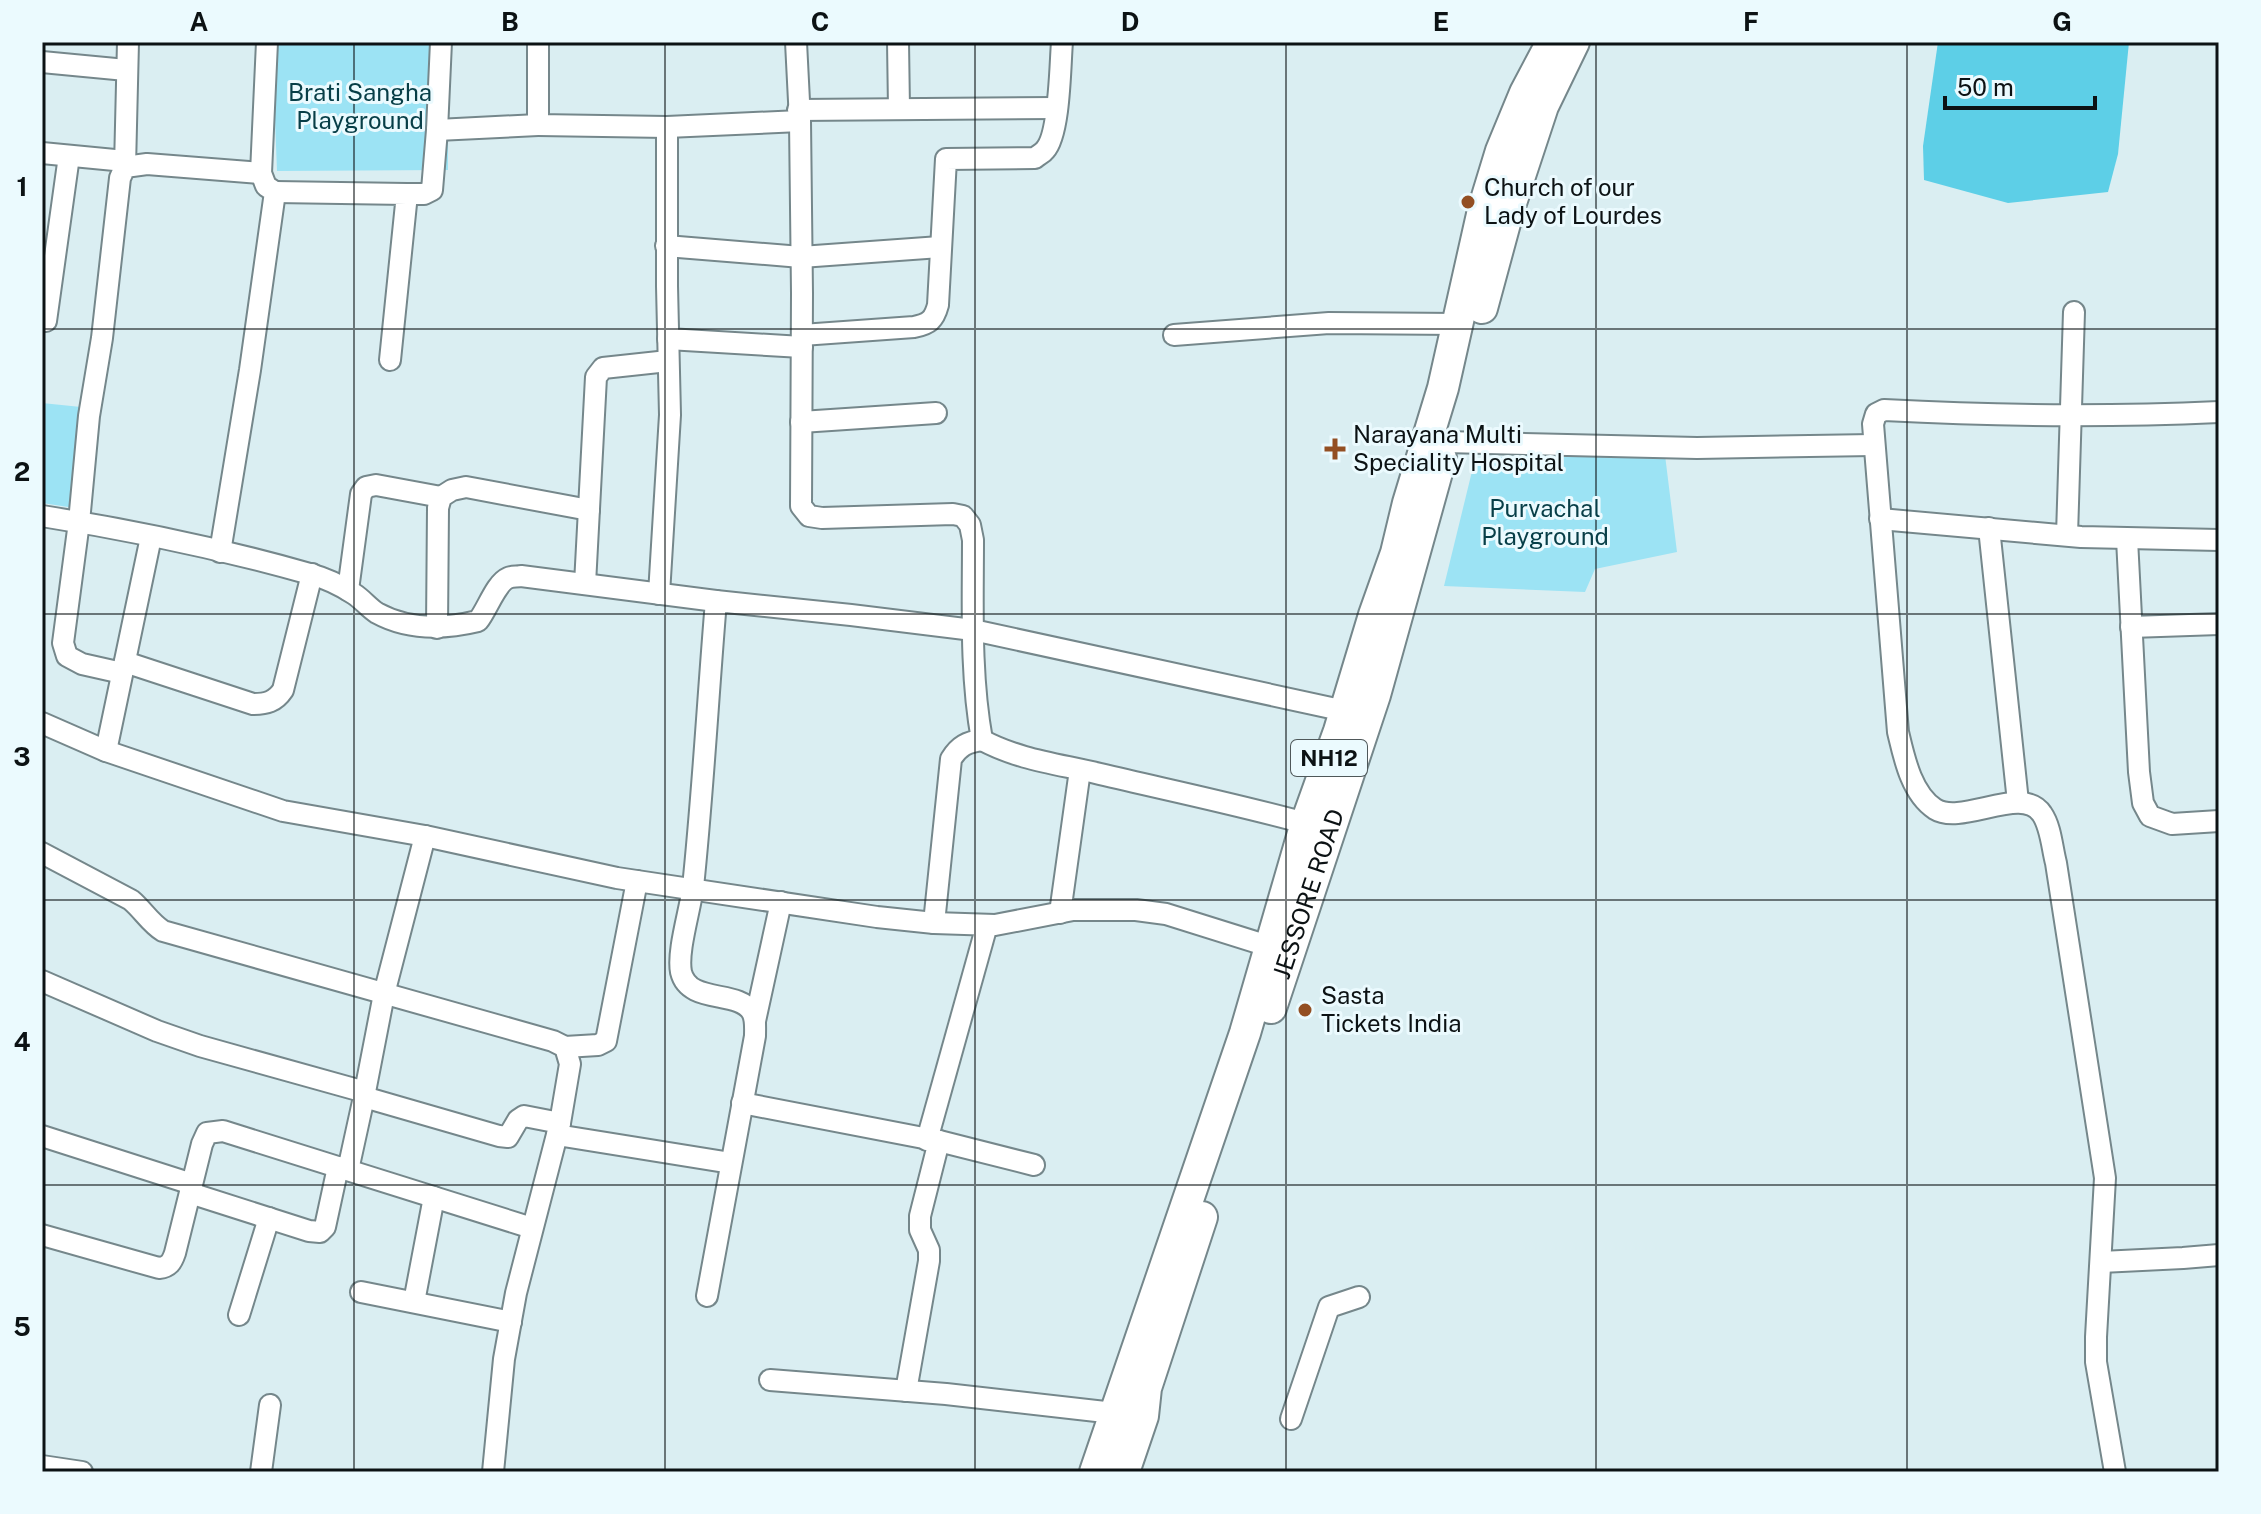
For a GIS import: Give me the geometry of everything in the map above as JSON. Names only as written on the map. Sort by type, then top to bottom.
[{"type":"highway","name":"NH12","points":[[1318,827],[1345,711],[1396,553],[1443,388],[1483,210],[1501,151],[1525,93],[1552,42]]},
{"type":"highway","name":"JESSORE ROAD","points":[[1124,1472],[1143,1416],[1146,1388],[1318,827],[1375,695],[1430,505],[1508,212],[1543,106],[1574,42]]},
{"type":"highway","name":"NH12","points":[[1095,1472],[1245,1033],[1279,949]]},
{"type":"street","points":[[128,42],[125,164],[120,178],[102,338],[89,416],[63,643],[67,656],[82,664],[123,667],[253,704],[266,704],[278,698],[283,690],[312,574]]},
{"type":"street","points":[[267,42],[261,173],[266,186],[275,192],[407,194],[424,194],[432,190],[441,42]]},
{"type":"street","points":[[538,42],[538,125]]},
{"type":"street","points":[[796,42],[802,341],[801,506],[809,516],[822,518],[953,514],[963,516],[970,525],[973,540],[973,630],[982,740]]},
{"type":"street","points":[[898,42],[899,109]]},
{"type":"street","points":[[668,339],[802,341],[928,324],[938,305],[946,159],[1035,158],[1047,149],[1057,108],[1062,42]]},
{"type":"street","points":[[42,62],[126,70]]},
{"type":"street","points":[[437,130],[538,125],[667,127],[899,109],[1057,108]]},
{"type":"street","points":[[659,594],[669,427],[667,127]]},
{"type":"street","points":[[42,153],[125,164],[261,173]]},
{"type":"street","points":[[46,321],[69,156]]},
{"type":"street","points":[[220,552],[275,192]]},
{"type":"street","points":[[390,360],[407,194]]},
{"type":"street","points":[[666,246],[801,257],[940,247]]},
{"type":"street","points":[[2067,535],[2074,312]]},
{"type":"street","points":[[1174,335],[1329,323],[1459,324]]},
{"type":"street","points":[[585,584],[596,377],[603,368],[668,361]]},
{"type":"street","points":[[2115,1472],[2096,1362],[2105,1178],[2059,877],[2042,814],[2034,806],[2018,802],[1957,813],[1937,811],[1922,796],[1906,766],[1898,732],[1873,424],[1876,414],[1884,410],[1978,415],[2219,412]]},
{"type":"street","points":[[801,422],[936,413]]},
{"type":"street","points":[[1445,442],[1697,448],[1873,445]]},
{"type":"street","points":[[348,590],[361,494],[366,487],[376,485],[441,497]]},
{"type":"street","points":[[437,628],[438,508],[441,497],[452,490],[466,487],[589,510]]},
{"type":"street","points":[[42,516],[312,574],[348,590],[376,612],[437,628],[478,621],[497,588],[508,578],[521,576],[973,630],[1345,711]]},
{"type":"street","points":[[1880,519],[2127,539],[2219,540]]},
{"type":"street","points":[[1989,528],[2018,802]]},
{"type":"street","points":[[106,751],[151,537]]},
{"type":"street","points":[[2127,539],[2143,803],[2150,816],[2172,824],[2219,821]]},
{"type":"street","points":[[716,601],[692,890],[681,971],[685,983],[694,990],[744,1004],[752,1011],[755,1021]]},
{"type":"street","points":[[2131,627],[2219,624]]},
{"type":"street","points":[[42,723],[106,751],[283,811],[425,836],[637,881],[934,923],[987,925],[1073,910],[1136,910],[1166,914],[1279,949]]},
{"type":"street","points":[[934,923],[951,759],[958,748],[969,742],[982,740],[1023,758],[1318,827]]},
{"type":"street","points":[[1060,913],[1080,770]]},
{"type":"street","points":[[42,1136],[269,1218],[320,1232],[325,1227],[365,1095],[384,994],[425,836]]},
{"type":"street","points":[[42,853],[131,900],[143,910],[151,923],[163,931],[553,1041],[565,1047],[598,1045],[606,1041],[637,881]]},
{"type":"street","points":[[707,1296],[754,1045],[755,1021],[781,902]]},
{"type":"street","points":[[906,1391],[929,1261],[929,1250],[920,1230],[920,1216],[933,1140],[987,925]]},
{"type":"street","points":[[42,981],[157,1031],[200,1046],[499,1136],[508,1137],[524,1116],[558,1129],[731,1163]]},
{"type":"street","points":[[493,1472],[504,1359],[516,1293],[558,1129],[570,1064],[565,1047]]},
{"type":"street","points":[[742,1103],[933,1140],[1034,1165]]},
{"type":"street","points":[[42,1235],[159,1268],[166,1267],[175,1253],[202,1144],[207,1133],[214,1131],[223,1131],[532,1228]]},
{"type":"street","points":[[414,1302],[434,1197]]},
{"type":"street","points":[[239,1315],[269,1218]]},
{"type":"street","points":[[2101,1262],[2219,1255]]},
{"type":"street","points":[[361,1292],[511,1322]]},
{"type":"street","points":[[1291,1419],[1329,1307],[1359,1297]]},
{"type":"street","points":[[770,1380],[1114,1413]]},
{"type":"street","points":[[261,1472],[270,1405]]},
{"type":"street","points":[[42,1466],[82,1472]]},
{"type":"green space","name":"Brati Sangha Playground","points":[[272,42],[448,42],[448,170],[277,171]]},
{"type":"green space","points":[[42,403],[81,407],[75,508],[42,503]]},
{"type":"green space","name":"Purvachal Playground","points":[[1577,452],[1665,455],[1677,552],[1595,569],[1585,592],[1444,586],[1475,459]]},
{"type":"shaded area","points":[[1938,42],[2129,42],[2118,154],[2108,192],[2008,203],[1924,180],[1923,146]]},
{"type":"place","name":"Church of our Lady of Lourdes","points":[[1468,202]]},
{"type":"place","name":"Narayana Multi Speciality Hospital","points":[[1335,449]]},
{"type":"place","name":"Sasta Tickets India","points":[[1305,1010]]}]
